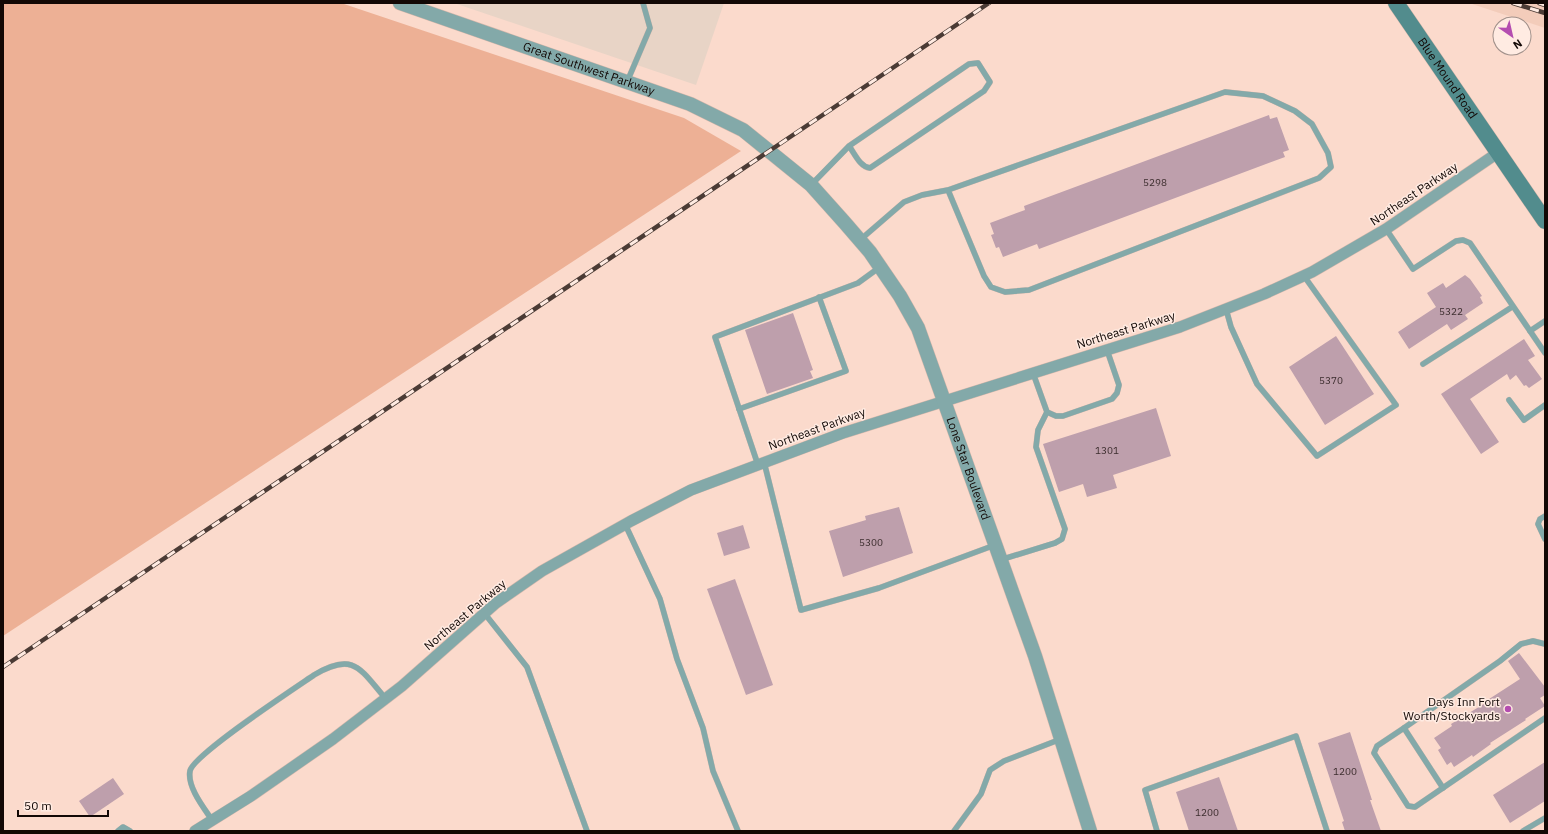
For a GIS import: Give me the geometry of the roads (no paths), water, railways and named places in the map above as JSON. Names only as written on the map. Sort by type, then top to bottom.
[{"type":"main road","name":"Blue Mound Road","points":[[1396,3],[1545,220]]},
{"type":"street","name":"Great Southwest Parkway","points":[[400,3],[703,110],[743,130],[770,151]]},
{"type":"street","name":"Lone Star Boulevard","points":[[770,151],[811,185],[860,240],[900,296],[918,328],[945,399],[954,432],[1035,656],[1090,831]]},
{"type":"street","name":"Northeast Parkway","points":[[195,831],[333,739],[386,698],[496,603],[542,571],[625,524],[691,490],[843,433],[945,399],[1180,327],[1304,276],[1386,229],[1499,152]]},
{"type":"lane","points":[[627,82],[650,28],[643,3]]},
{"type":"lane","points":[[811,185],[849,146],[969,64],[978,63],[990,82],[984,91],[870,168],[866,168],[861,163],[849,146]]},
{"type":"lane","points":[[860,240],[904,202],[922,195],[948,190],[1225,92],[1263,96],[1295,111],[1312,124],[1328,153],[1331,167],[1319,178],[1029,290],[1005,292],[991,287],[984,276],[948,190]]},
{"type":"lane","points":[[1386,229],[1413,269],[1456,241],[1463,240],[1470,244],[1545,353]]},
{"type":"lane","points":[[880,267],[858,283],[715,337],[739,409],[761,464],[801,610],[878,588],[995,545]]},
{"type":"lane","points":[[1226,309],[1234,334],[1257,384],[1317,456],[1396,405],[1304,276]]},
{"type":"lane","points":[[739,409],[846,371],[820,297]]},
{"type":"lane","points":[[1423,364],[1512,307]]},
{"type":"lane","points":[[1530,331],[1545,321]]},
{"type":"lane","points":[[1047,412],[1056,416],[1063,416],[1112,399],[1117,392],[1119,385],[1107,349]]},
{"type":"lane","points":[[1000,560],[1055,543],[1062,538],[1065,529],[1036,447],[1038,430],[1047,412],[1033,372]]},
{"type":"lane","points":[[1509,400],[1524,420],[1545,405]]},
{"type":"lane","points":[[1545,516],[1540,519],[1538,524],[1545,539]]},
{"type":"lane","points":[[625,524],[660,599],[677,659],[703,728],[713,771],[738,831]]},
{"type":"lane","points":[[485,614],[527,667],[587,831]]},
{"type":"lane","points":[[1545,644],[1533,641],[1521,644],[1500,661],[1377,746],[1374,753],[1408,806],[1415,807],[1545,718]]},
{"type":"lane","points":[[212,820],[196,797],[190,771],[194,764],[211,748],[314,674],[329,666],[345,662],[360,669],[386,698]]},
{"type":"lane","points":[[1404,728],[1443,788]]},
{"type":"lane","points":[[1157,831],[1144,790],[1296,736],[1327,831]]},
{"type":"lane","points":[[954,831],[981,794],[990,770],[1004,761],[1061,739]]},
{"type":"lane","points":[[1523,831],[1545,818]]},
{"type":"lane","points":[[118,831],[123,827],[130,831]]},
{"type":"railway","points":[[3,667],[989,3]]},
{"type":"railway","points":[[1513,3],[1545,13]]},
{"type":"railway","points":[[1539,3],[1545,5]]},
{"type":"place","name":"Days Inn Fort Worth/Stockyards","points":[[1508,709]]}]
